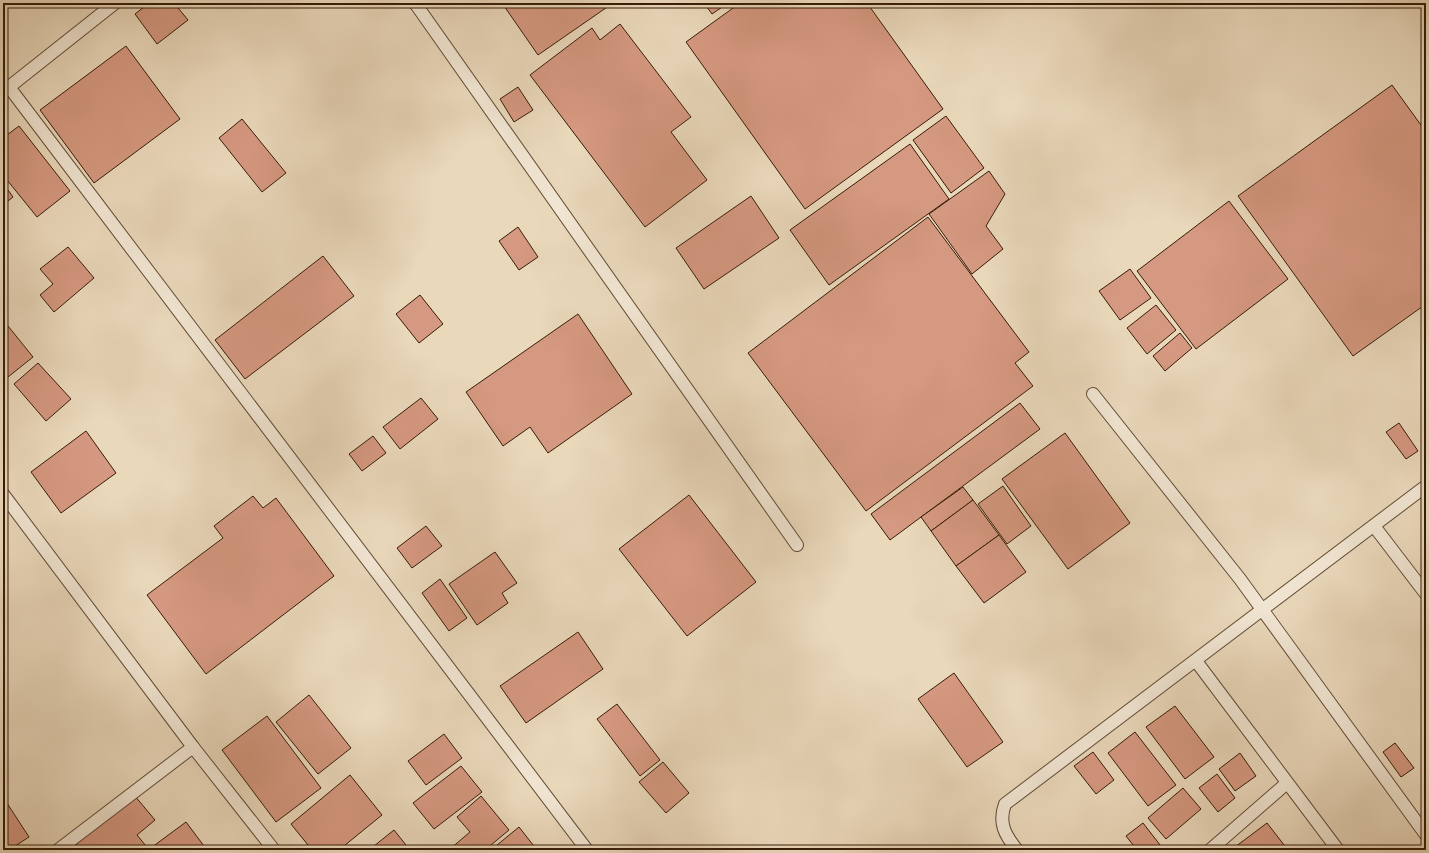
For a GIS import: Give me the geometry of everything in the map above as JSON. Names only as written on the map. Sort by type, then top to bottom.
[{"type":"lane","points":[[116,3],[6,90],[587,850]]},
{"type":"lane","points":[[415,3],[797,545]]},
{"type":"lane","points":[[1092,394],[1240,580],[1426,835]]},
{"type":"lane","points":[[1017,850],[1012,844],[1001,822],[1001,815],[1005,804],[1426,486]]},
{"type":"lane","points":[[3,494],[193,746],[274,850]]},
{"type":"lane","points":[[1374,526],[1426,594]]},
{"type":"lane","points":[[1196,661],[1338,850]]},
{"type":"lane","points":[[58,850],[193,746]]},
{"type":"lane","points":[[1210,850],[1287,783]]},
{"type":"building","points":[[149,3],[174,3],[188,20],[157,44],[135,14]]},
{"type":"building","points":[[184,3],[194,3],[188,8]]},
{"type":"building","points":[[502,3],[613,3],[538,55]]},
{"type":"building","points":[[704,3],[728,3],[712,14]]},
{"type":"building","points":[[740,3],[867,3],[943,109],[805,209],[686,42]]},
{"type":"building","points":[[620,24],[691,117],[671,132],[707,180],[645,227],[530,75],[592,28],[600,40]]},
{"type":"building","points":[[126,46],[180,119],[94,183],[40,110]]},
{"type":"building","points":[[1392,85],[1426,132],[1426,304],[1353,356],[1238,196]]},
{"type":"building","points":[[518,87],[533,110],[514,122],[500,99]]},
{"type":"building","points":[[946,116],[984,168],[951,193],[913,140]]},
{"type":"building","points":[[242,119],[286,173],[262,192],[219,138]]},
{"type":"building","points":[[19,126],[70,191],[37,217],[3,175],[3,138]]},
{"type":"building","points":[[910,144],[949,199],[829,285],[790,230]]},
{"type":"building","points":[[989,171],[1005,194],[986,226],[1003,249],[972,274],[929,214]]},
{"type":"building","points":[[3,183],[13,197],[3,205]]},
{"type":"building","points":[[751,196],[779,238],[704,289],[676,248]]},
{"type":"building","points":[[1229,201],[1288,279],[1196,349],[1137,271]]},
{"type":"building","points":[[928,217],[1029,352],[1015,363],[1033,386],[866,511],[748,353]]},
{"type":"building","points":[[518,227],[538,257],[519,270],[499,241]]},
{"type":"building","points":[[68,247],[94,278],[54,312],[40,295],[53,284],[40,269]]},
{"type":"building","points":[[323,256],[354,296],[245,379],[215,340]]},
{"type":"building","points":[[1130,269],[1151,298],[1120,320],[1099,291]]},
{"type":"building","points":[[420,295],[443,324],[419,343],[396,314]]},
{"type":"building","points":[[1156,305],[1176,330],[1147,354],[1127,328]]},
{"type":"building","points":[[578,314],[632,394],[548,453],[530,427],[503,446],[466,392]]},
{"type":"building","points":[[4,321],[33,357],[3,381],[3,322]]},
{"type":"building","points":[[1180,333],[1192,348],[1165,371],[1153,356]]},
{"type":"building","points":[[38,363],[71,399],[46,421],[14,384]]},
{"type":"building","points":[[421,398],[438,419],[400,449],[383,427]]},
{"type":"building","points":[[1020,403],[1040,429],[890,540],[871,514]]},
{"type":"building","points":[[1399,423],[1418,451],[1406,459],[1386,432]]},
{"type":"building","points":[[86,431],[116,473],[61,513],[31,472]]},
{"type":"building","points":[[1065,433],[1130,523],[1068,569],[1002,479]]},
{"type":"building","points":[[373,436],[386,453],[362,471],[349,454]]},
{"type":"building","points":[[1003,486],[1031,526],[1007,544],[978,504]]},
{"type":"building","points":[[963,487],[973,500],[931,531],[921,517]]},
{"type":"building","points":[[689,495],[756,582],[687,636],[619,549]]},
{"type":"building","points":[[253,496],[263,508],[276,498],[334,576],[206,674],[147,595],[223,538],[214,526]]},
{"type":"building","points":[[973,500],[999,535],[956,566],[931,531]]},
{"type":"building","points":[[426,526],[442,546],[412,568],[397,548]]},
{"type":"building","points":[[999,535],[1026,572],[984,603],[956,566]]},
{"type":"building","points":[[495,552],[517,583],[502,593],[508,603],[477,625],[449,584]]},
{"type":"building","points":[[440,579],[467,618],[449,631],[422,593]]},
{"type":"building","points":[[578,632],[603,669],[526,723],[500,686]]},
{"type":"building","points":[[954,673],[1003,742],[967,767],[918,699]]},
{"type":"building","points":[[309,695],[351,748],[318,774],[276,722]]},
{"type":"building","points":[[617,704],[660,760],[640,776],[597,719]]},
{"type":"building","points":[[1175,706],[1214,757],[1185,779],[1146,727]]},
{"type":"building","points":[[267,716],[321,788],[276,822],[222,750]]},
{"type":"building","points":[[1135,732],[1176,785],[1148,806],[1108,753]]},
{"type":"building","points":[[444,734],[462,758],[426,785],[408,761]]},
{"type":"building","points":[[1395,743],[1414,768],[1401,777],[1383,752]]},
{"type":"building","points":[[1093,752],[1114,780],[1096,794],[1074,766]]},
{"type":"building","points":[[1240,753],[1256,776],[1235,791],[1219,769]]},
{"type":"building","points":[[663,762],[689,793],[666,813],[639,782]]},
{"type":"building","points":[[461,766],[482,792],[434,829],[413,803]]},
{"type":"building","points":[[1217,774],[1235,798],[1218,812],[1199,788]]},
{"type":"building","points":[[350,775],[382,815],[339,850],[312,850],[291,824]]},
{"type":"building","points":[[1183,788],[1201,809],[1166,839],[1148,818]]},
{"type":"building","points":[[134,795],[155,820],[137,835],[146,846],[141,850],[74,850],[72,848]]},
{"type":"building","points":[[481,796],[509,830],[485,850],[451,850],[450,849],[470,832],[457,817]]},
{"type":"building","points":[[3,797],[29,837],[9,850],[3,850]]},
{"type":"building","points":[[186,822],[207,850],[148,850]]},
{"type":"building","points":[[1143,823],[1164,850],[1137,850],[1126,836]]},
{"type":"building","points":[[1267,823],[1288,850],[1231,850]]},
{"type":"building","points":[[519,827],[537,850],[491,850]]},
{"type":"building","points":[[394,830],[410,850],[369,850]]}]
